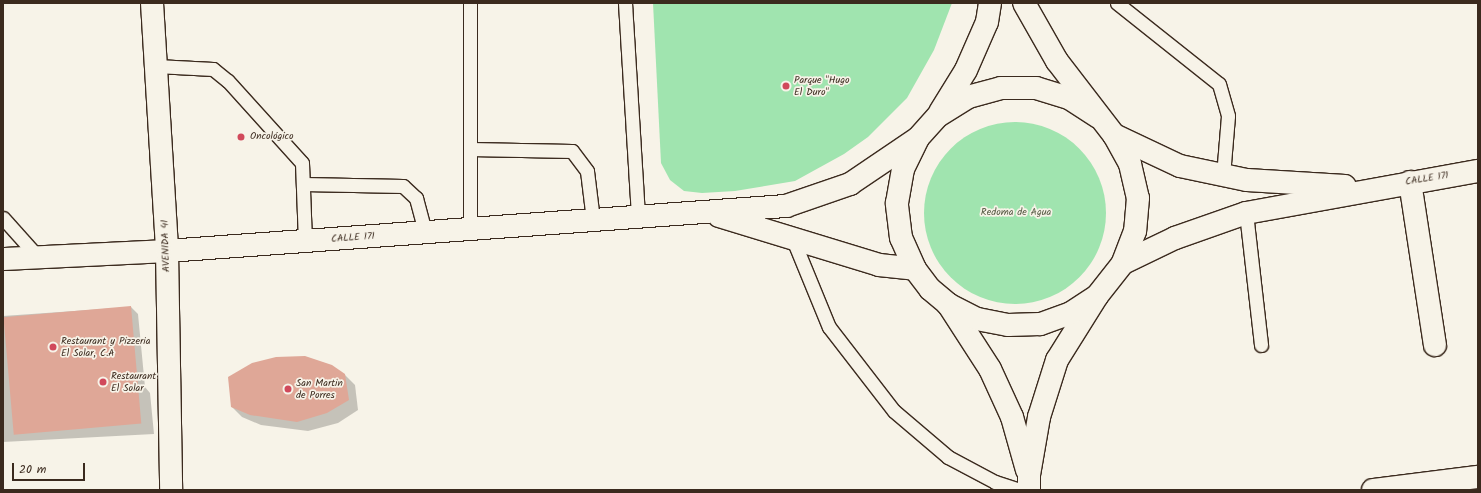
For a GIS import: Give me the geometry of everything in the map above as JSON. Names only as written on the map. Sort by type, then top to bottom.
[{"type":"street","name":"AVENIDA 41","points":[[152,3],[167,251],[171,490]]},
{"type":"street","points":[[990,3],[987,22],[966,70],[938,116],[918,138],[903,169],[897,203],[901,238],[915,269],[930,289],[948,304],[977,319],[1008,325],[1034,324],[1071,313],[1097,296]]},
{"type":"street","points":[[1024,3],[1057,61],[1098,117],[1114,135],[1130,164],[1138,198],[1135,231],[1123,263],[1097,296],[1057,360],[1039,417],[1025,485]]},
{"type":"street","points":[[938,116],[968,97],[1001,88],[1036,88],[1069,98],[1098,117]]},
{"type":"street","points":[[1114,135],[1180,166],[1247,180],[1376,188]]},
{"type":"street","name":"CALLE 171","points":[[3,259],[167,251],[786,206],[850,184],[918,138]]},
{"type":"street","name":"CALLE 171","points":[[1376,188],[1478,171]]},
{"type":"street","points":[[1410,182],[1435,345]]},
{"type":"street","points":[[1123,263],[1175,238],[1246,213],[1376,188]]},
{"type":"street","points":[[703,212],[792,237],[879,265],[915,269]]},
{"type":"street","points":[[948,304],[990,369],[1012,417],[1025,485]]},
{"type":"street","points":[[1372,490],[1478,477]]},
{"type":"lane","points":[[470,3],[470,229]]},
{"type":"lane","points":[[625,3],[638,217]]},
{"type":"lane","points":[[1118,3],[1219,84],[1228,116],[1223,174]]},
{"type":"lane","points":[[156,66],[213,69],[228,81],[302,163],[305,241]]},
{"type":"lane","points":[[470,149],[572,151],[587,171],[593,220]]},
{"type":"lane","points":[[303,184],[403,186],[416,198],[425,232]]},
{"type":"lane","points":[[1246,213],[1261,345]]},
{"type":"lane","points":[[3,218],[38,257]]},
{"type":"lane","points":[[792,237],[829,327],[894,411],[948,457],[995,482],[1025,485]]},
{"type":"green space","name":"Parque \"Hugo El Duro\"","points":[[653,3],[952,3],[934,50],[907,98],[868,137],[844,154],[795,181],[735,191],[702,193],[684,191],[670,180],[661,163]]},
{"type":"green space","name":"Redoma de Agua","points":[[1015,122],[1033,124],[1050,129],[1073,143],[1085,155],[1099,178],[1104,195],[1106,213],[1104,231],[1099,248],[1085,271],[1073,283],[1050,297],[1033,302],[1015,304],[997,302],[980,297],[957,283],[945,271],[931,248],[926,231],[924,213],[926,195],[931,178],[945,155],[957,143],[980,129],[997,124]]},
{"type":"building","name":"Restaurant y Pizzeria El Solar, C.A","points":[[131,306],[141,424],[14,435],[3,317]]},
{"type":"building","name":"San Martin de Porres","points":[[305,356],[332,365],[345,374],[349,400],[327,413],[297,422],[250,415],[231,407],[228,377],[252,363],[276,357]]},
{"type":"place","name":"Parque \"Hugo El Duro\"","points":[[786,86]]},
{"type":"place","name":"Oncológico","points":[[241,137]]},
{"type":"place","name":"Restaurant y Pizzeria El Solar, C.A","points":[[53,347]]},
{"type":"place","name":"Restaurant El Solar","points":[[103,382]]},
{"type":"place","name":"San Martin de Porres","points":[[288,389]]}]
